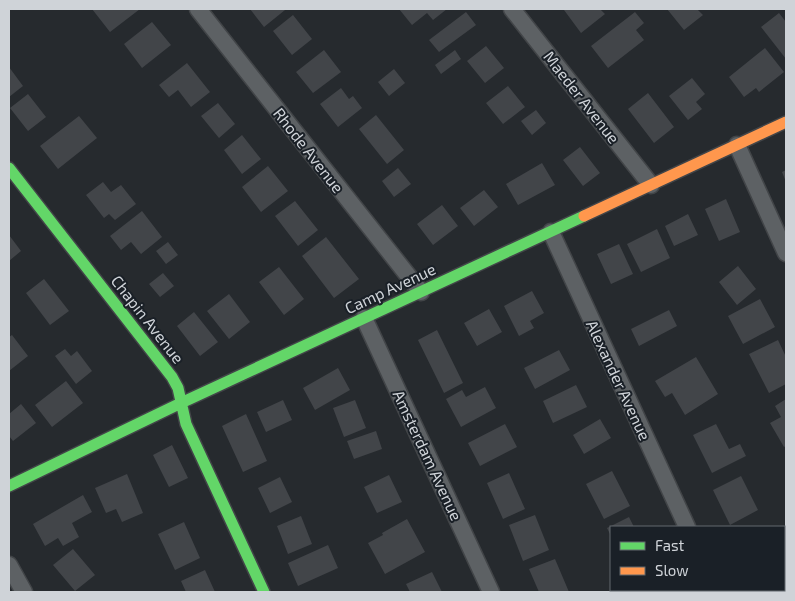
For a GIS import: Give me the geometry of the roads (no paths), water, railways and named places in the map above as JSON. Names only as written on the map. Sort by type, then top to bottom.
[{"type":"street","name":"Rhode Avenue","points":[[198,9],[421,292]]},
{"type":"street","name":"Maeder Avenue","points":[[512,9],[651,185]]},
{"type":"street","name":"Camp Avenue","points":[[9,486],[181,402],[786,122]]},
{"type":"street","points":[[737,146],[786,253]]},
{"type":"street","name":"Chapin Avenue","points":[[9,168],[172,377],[186,424],[264,592]]},
{"type":"street","name":"Alexander Avenue","points":[[551,232],[687,526]]},
{"type":"street","name":"Amsterdam Avenue","points":[[364,318],[491,592]]},
{"type":"street","points":[[9,565],[24,592]]}]
